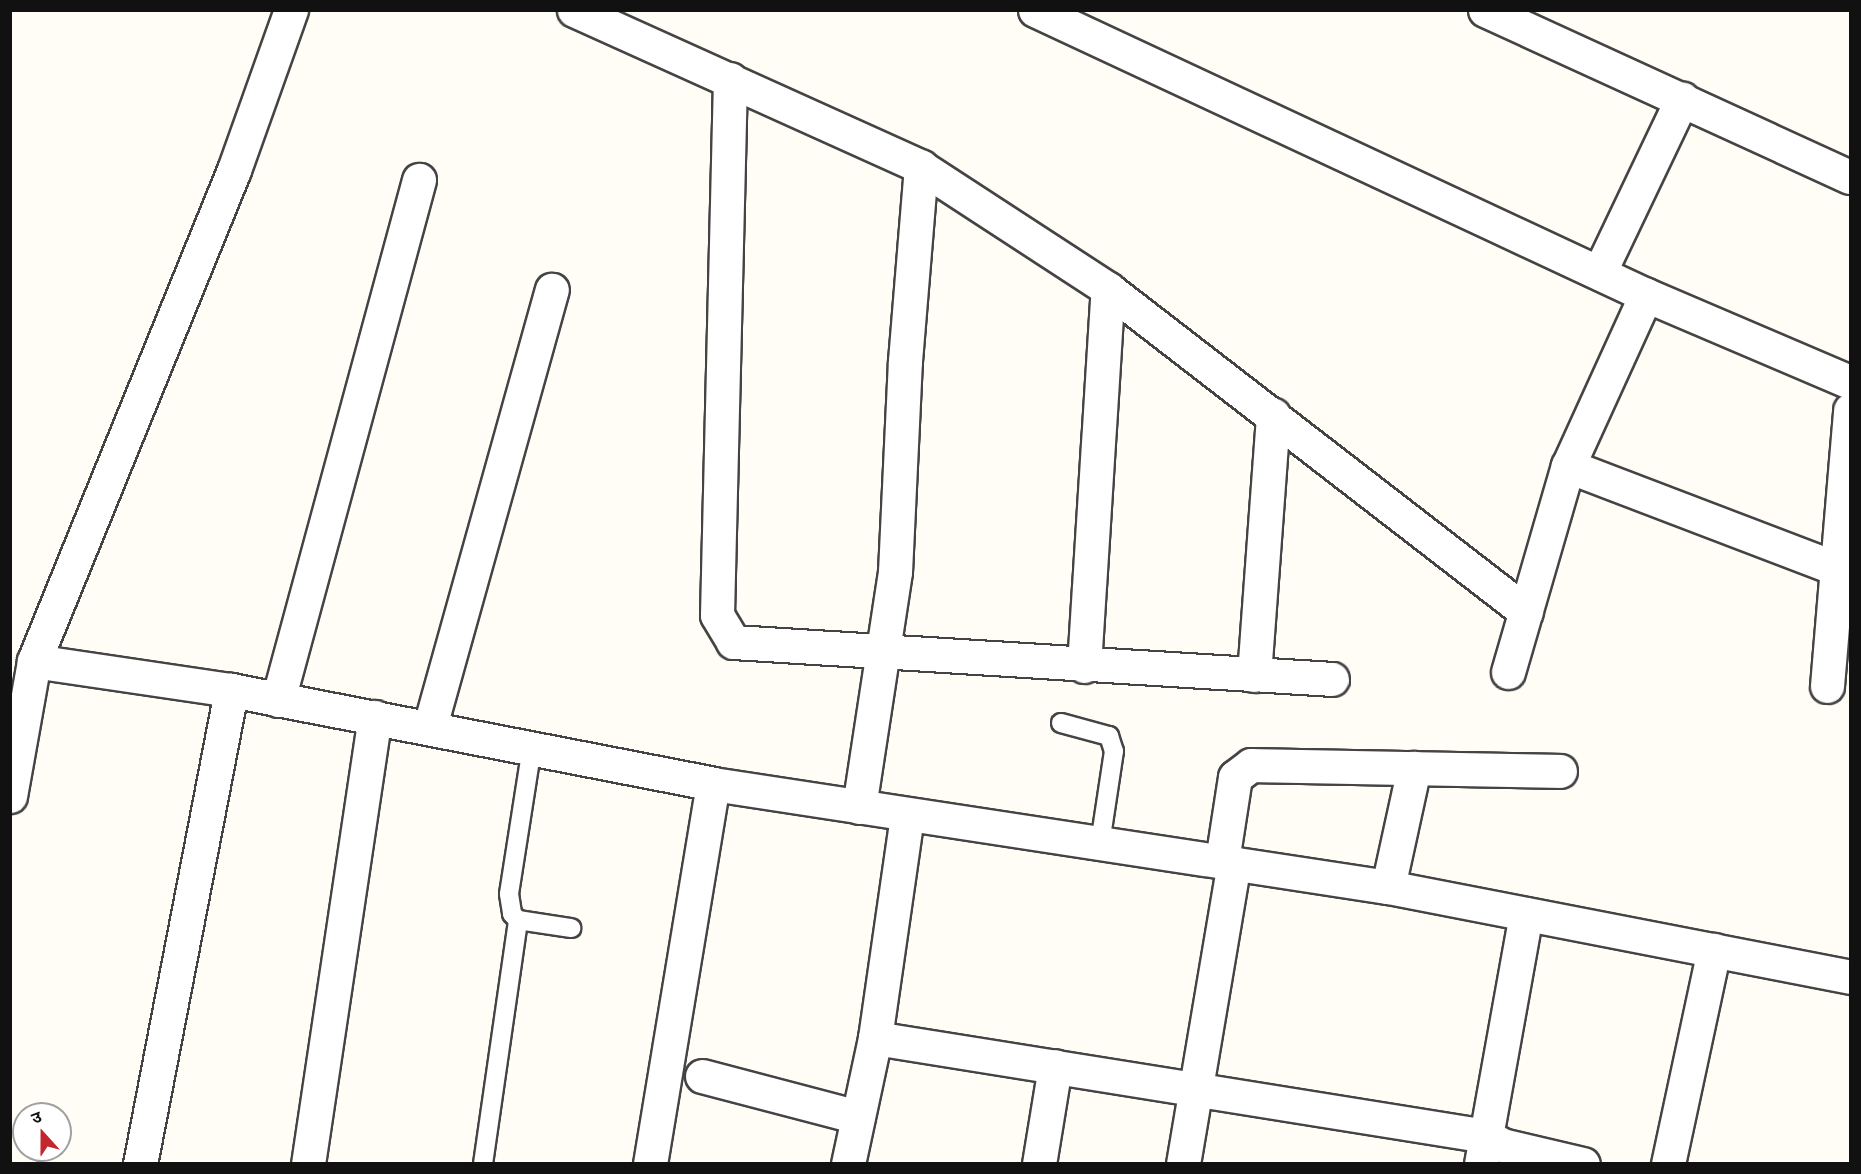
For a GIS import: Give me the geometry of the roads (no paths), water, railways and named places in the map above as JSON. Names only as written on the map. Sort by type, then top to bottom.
[{"type":"street","points":[[10,796],[34,662],[234,170],[291,10]]},
{"type":"street","points":[[574,10],[921,167],[1108,289],[1526,612]]},
{"type":"street","points":[[1035,10],[1600,271],[1646,295],[1851,382]]},
{"type":"street","points":[[1485,10],[1851,177]]},
{"type":"street","points":[[730,79],[717,615],[733,642],[882,654],[1332,680]]},
{"type":"street","points":[[1600,271],[1682,99]]},
{"type":"street","points":[[859,807],[895,572],[905,361],[921,167]]},
{"type":"street","points":[[278,700],[419,180]]},
{"type":"street","points":[[1084,666],[1108,289]]},
{"type":"street","points":[[430,726],[552,290]]},
{"type":"street","points":[[1508,672],[1568,466],[1646,295]]},
{"type":"street","points":[[1827,686],[1835,568],[1851,410]]},
{"type":"street","points":[[1254,675],[1273,415]]},
{"type":"street","points":[[1568,466],[1835,568]]},
{"type":"street","points":[[34,662],[231,690],[430,726],[713,784],[1388,887],[1851,977]]},
{"type":"street","points":[[140,1164],[231,690]]},
{"type":"street","points":[[308,1164],[375,717]]},
{"type":"street","points":[[1183,1164],[1196,1089],[1228,862],[1235,777],[1242,769],[1251,765],[1560,771]]},
{"type":"street","points":[[1388,887],[1414,768]]},
{"type":"street","points":[[650,1164],[713,784]]},
{"type":"street","points":[[848,1164],[875,1038],[907,815]]},
{"type":"street","points":[[1484,1150],[1526,914]]},
{"type":"street","points":[[1668,1164],[1714,950]]},
{"type":"street","points":[[875,1038],[1196,1089],[1484,1150],[1502,1145],[1584,1164]]},
{"type":"street","points":[[1039,1164],[1054,1066]]},
{"type":"street","points":[[702,1076],[858,1117]]},
{"type":"lane","points":[[1061,723],[1109,736],[1114,751],[1100,844]]},
{"type":"lane","points":[[532,747],[509,894],[512,914],[518,920],[571,928]]},
{"type":"lane","points":[[483,1164],[518,920]]}]
